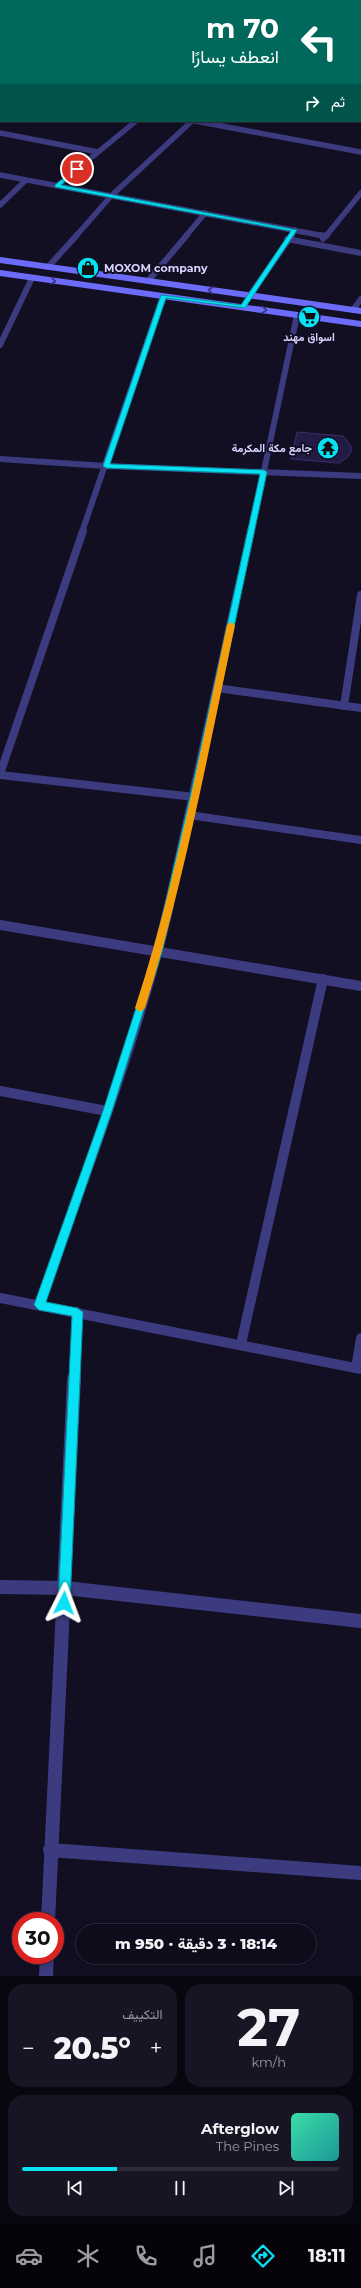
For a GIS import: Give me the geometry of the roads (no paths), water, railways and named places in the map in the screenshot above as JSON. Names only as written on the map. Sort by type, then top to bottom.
[{"type":"main road","points":[[0,260],[361,311]]},
{"type":"main road","points":[[0,273],[361,324]]},
{"type":"main road","points":[[242,307],[250,296]]},
{"type":"street","points":[[57,186],[135,122]]},
{"type":"street","points":[[48,267],[111,196],[191,122]]},
{"type":"street","points":[[200,122],[361,152]]},
{"type":"street","points":[[0,133],[98,152]]},
{"type":"street","points":[[0,175],[326,236]]},
{"type":"street","points":[[0,205],[26,180]]},
{"type":"street","points":[[318,245],[361,193]]},
{"type":"street","points":[[351,205],[361,207]]},
{"type":"street","points":[[148,281],[205,213]]},
{"type":"street","points":[[250,296],[295,230]]},
{"type":"street","points":[[288,239],[361,254]]},
{"type":"street","points":[[0,345],[32,278]]},
{"type":"street","points":[[164,296],[0,775],[194,797]]},
{"type":"street","points":[[353,310],[361,299]]},
{"type":"street","points":[[39,1305],[107,1111],[158,952],[194,797],[297,315]]},
{"type":"street","points":[[0,459],[106,466],[361,476]]},
{"type":"street","points":[[344,706],[361,595]]},
{"type":"street","points":[[217,688],[361,708]]},
{"type":"street","points":[[189,815],[361,840]]},
{"type":"street","points":[[0,925],[361,986]]},
{"type":"street","points":[[241,1344],[323,979]]},
{"type":"street","points":[[0,1092],[107,1111]]},
{"type":"street","points":[[0,1298],[358,1368],[361,1338]]},
{"type":"street","points":[[48,1912],[50,1850],[65,1588],[77,1312]]},
{"type":"street","points":[[0,1587],[65,1588],[361,1621]]},
{"type":"street","points":[[50,1850],[361,1873]]},
{"type":"street","points":[[46,1976],[47,1964]]},
{"type":"place","name":"MOXOM company","points":[[88,268]]},
{"type":"place","name":"اسواق مهند","points":[[309,317]]},
{"type":"place","name":"جامع مكة المكرمة","points":[[328,448]]}]
